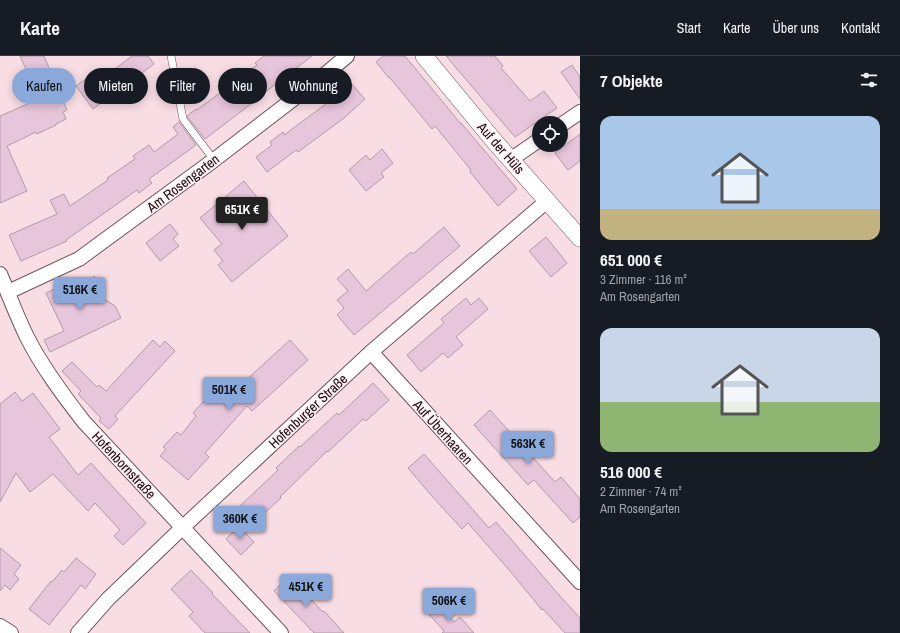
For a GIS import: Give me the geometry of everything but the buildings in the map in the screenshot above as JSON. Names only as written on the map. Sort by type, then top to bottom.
[{"type":"street","name":"Am Rosengarten","points":[[8,292],[79,259],[214,160],[348,56]]},
{"type":"street","name":"Auf der Hüls","points":[[424,56],[510,160],[580,238]]},
{"type":"street","points":[[568,120],[580,112]]},
{"type":"street","points":[[510,160],[532,145]]},
{"type":"street","name":"Hofenburger Straße","points":[[78,633],[108,599],[182,528],[371,352],[548,201]]},
{"type":"street","name":"Hofenbornstraße","points":[[0,274],[27,336],[42,364],[84,422],[281,633]]},
{"type":"street","name":"Auf Überhaaren","points":[[371,352],[580,582]]},
{"type":"street","points":[[0,626],[11,633]]},
{"type":"lane","points":[[171,56],[183,119],[214,160]]}]
